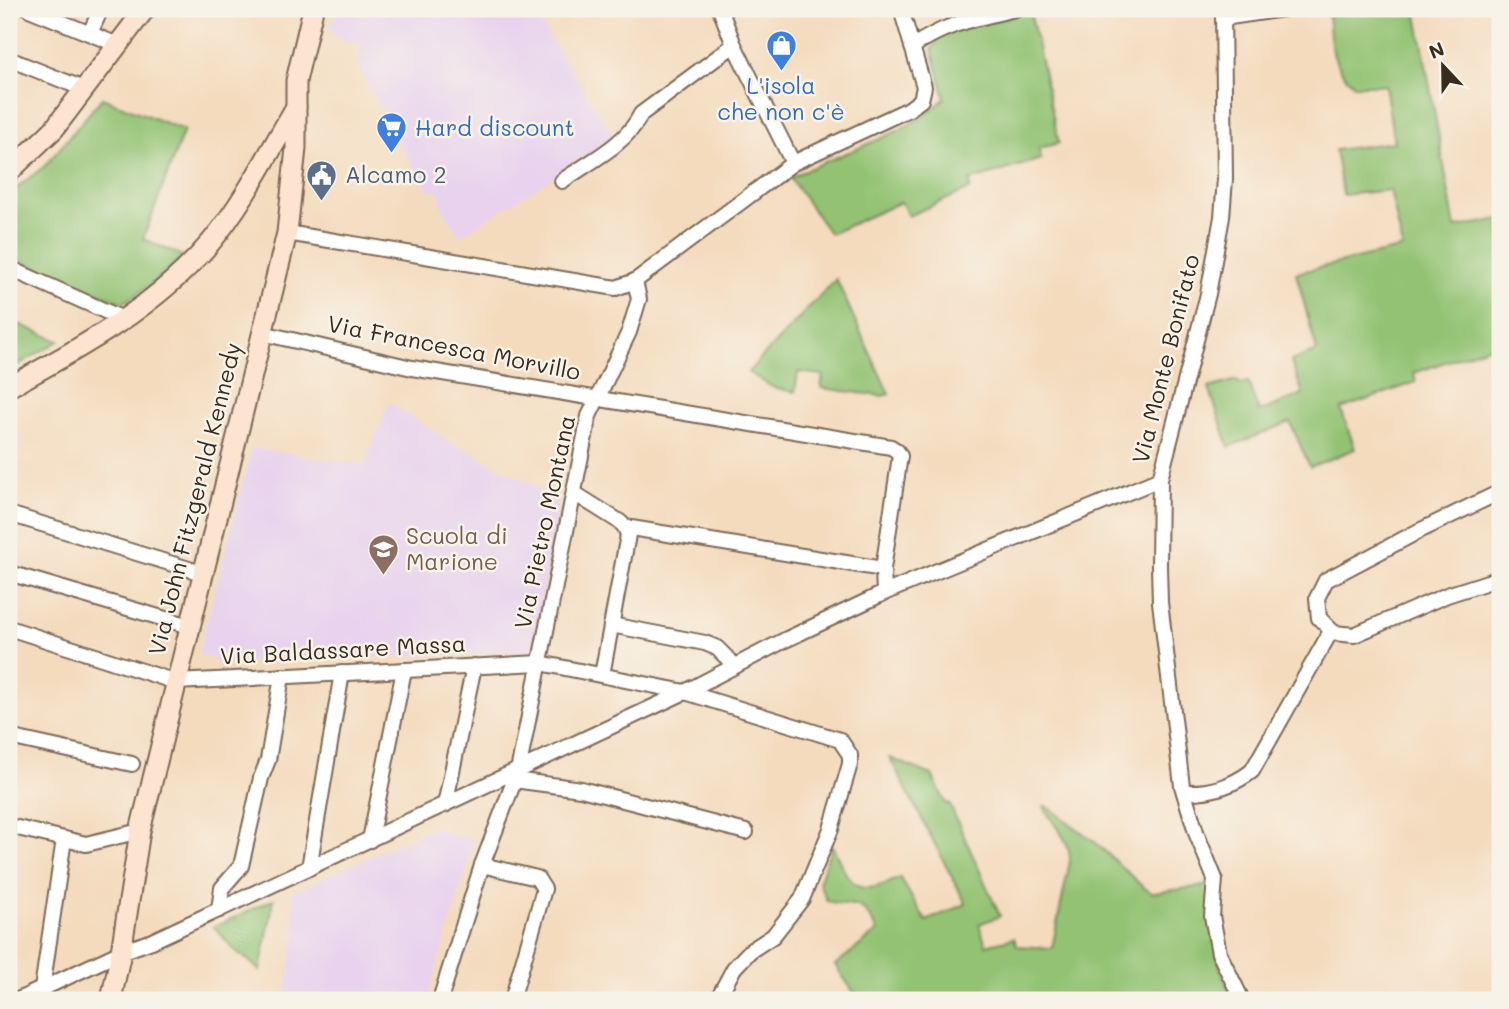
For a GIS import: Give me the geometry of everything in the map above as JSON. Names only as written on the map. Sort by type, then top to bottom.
[{"type":"street","points":[[29,9],[118,45]]},
{"type":"street","points":[[90,33],[101,9]]},
{"type":"street","points":[[9,171],[54,129],[145,9]]},
{"type":"street","name":"Via John Fitzgerald Kennedy","points":[[111,1000],[140,831],[287,233],[296,148],[296,81],[313,9]]},
{"type":"street","points":[[722,9],[734,45],[793,163]]},
{"type":"street","points":[[287,233],[615,288],[635,281],[793,163],[909,109],[921,100],[924,87],[901,9]]},
{"type":"street","points":[[912,47],[935,32],[1014,9]]},
{"type":"street","points":[[1223,13],[1284,9]]},
{"type":"street","name":"Via Monte Bonifato","points":[[1223,13],[1225,179],[1222,216],[1208,294],[1160,480],[1160,602],[1184,792],[1197,835],[1215,879],[1212,916],[1219,954],[1242,1000]]},
{"type":"street","points":[[562,181],[620,140],[634,128],[641,114],[734,45]]},
{"type":"street","points":[[9,60],[84,89]]},
{"type":"street","points":[[9,387],[123,319],[175,280],[211,242],[297,107]]},
{"type":"street","points":[[9,268],[123,319]]},
{"type":"street","name":"Via Pietro Montana","points":[[440,1000],[482,865],[516,776],[589,416],[629,332],[639,299],[635,281]]},
{"type":"street","name":"Via Francesca Morvillo","points":[[262,333],[412,368],[891,447],[900,456],[883,569]]},
{"type":"street","points":[[18,1000],[121,952],[152,941],[444,805],[516,776],[884,593],[1160,480]]},
{"type":"street","points":[[1500,492],[1326,580],[1317,598],[1316,608],[1319,618],[1331,631],[1343,636],[1354,635],[1447,595],[1500,578]]},
{"type":"street","points":[[574,493],[625,527],[883,569],[884,593]]},
{"type":"street","points":[[9,514],[202,573]]},
{"type":"street","points":[[602,675],[628,535],[625,527]]},
{"type":"street","points":[[9,573],[189,626]]},
{"type":"street","points":[[611,625],[705,643],[718,648],[735,666]]},
{"type":"street","name":"Via Baldassare Massa","points":[[9,628],[176,682],[540,663],[685,692],[840,740],[850,755],[850,764],[831,830],[802,899],[773,936],[750,951],[734,968],[717,1000]]},
{"type":"street","points":[[1184,792],[1201,792],[1226,786],[1239,781],[1252,771],[1331,631]]},
{"type":"street","points":[[444,805],[474,666]]},
{"type":"street","points":[[370,839],[404,670]]},
{"type":"street","points":[[309,868],[342,673]]},
{"type":"street","points":[[219,910],[222,888],[241,866],[261,778],[268,761],[282,676]]},
{"type":"street","points":[[9,737],[132,764]]},
{"type":"street","points":[[516,776],[582,789],[746,832]]},
{"type":"street","points":[[9,826],[86,844],[140,831]]},
{"type":"street","points":[[42,989],[64,839]]},
{"type":"street","points":[[482,865],[537,878],[544,888],[512,1000]]},
{"type":"shaded area","points":[[344,9],[532,9],[615,138],[460,236],[439,202],[441,192],[428,189],[392,132],[356,64],[361,44],[337,37],[329,27],[332,20]]},
{"type":"shaded area","name":"Scuola di Marione","points":[[389,403],[449,441],[559,499],[535,652],[215,663],[215,658],[198,655],[252,448],[364,465]]},
{"type":"shaded area","points":[[433,828],[475,840],[427,1000],[284,1000],[295,939],[292,892]]},
{"type":"green space","points":[[1328,9],[1416,9],[1455,228],[1500,219],[1500,380],[1490,346],[1414,373],[1416,382],[1341,409],[1355,449],[1310,467],[1290,422],[1229,447],[1209,388],[1237,380],[1239,384],[1248,382],[1259,412],[1303,394],[1291,361],[1317,351],[1296,273],[1403,248],[1390,190],[1343,195],[1335,150],[1394,142],[1385,85],[1354,85],[1346,77],[1332,50]]},
{"type":"green space","points":[[1030,11],[1059,143],[1039,148],[1041,159],[970,181],[970,189],[908,216],[901,202],[830,234],[790,178],[893,133],[930,111],[945,98],[932,49],[941,36],[956,29]]},
{"type":"green space","points":[[102,98],[184,130],[143,239],[183,256],[150,286],[123,303],[9,256],[9,194],[46,165]]},
{"type":"green space","points":[[836,279],[889,394],[882,396],[821,388],[823,375],[798,372],[795,392],[774,388],[748,372]]},
{"type":"green space","points":[[9,320],[59,341],[9,370]]},
{"type":"green space","points":[[890,758],[932,775],[946,804],[949,803],[1000,916],[979,924],[986,945],[1014,938],[1017,946],[1052,948],[1070,861],[1067,845],[1044,806],[1047,806],[1096,843],[1152,893],[1211,885],[1213,930],[1218,958],[1227,986],[1235,1000],[854,1000],[857,997],[835,965],[878,931],[862,908],[827,901],[819,883],[832,845],[849,879],[856,885],[863,888],[872,887],[900,878],[926,921],[966,904]]},
{"type":"green space","points":[[274,899],[260,971],[238,954],[214,927]]},
{"type":"place","name":"L'isola che non c'è","points":[[781,72]]},
{"type":"place","name":"Hard discount","points":[[392,155]]},
{"type":"place","name":"Alcamo 2","points":[[322,202]]},
{"type":"place","name":"Scuola di Marione","points":[[383,576]]}]
